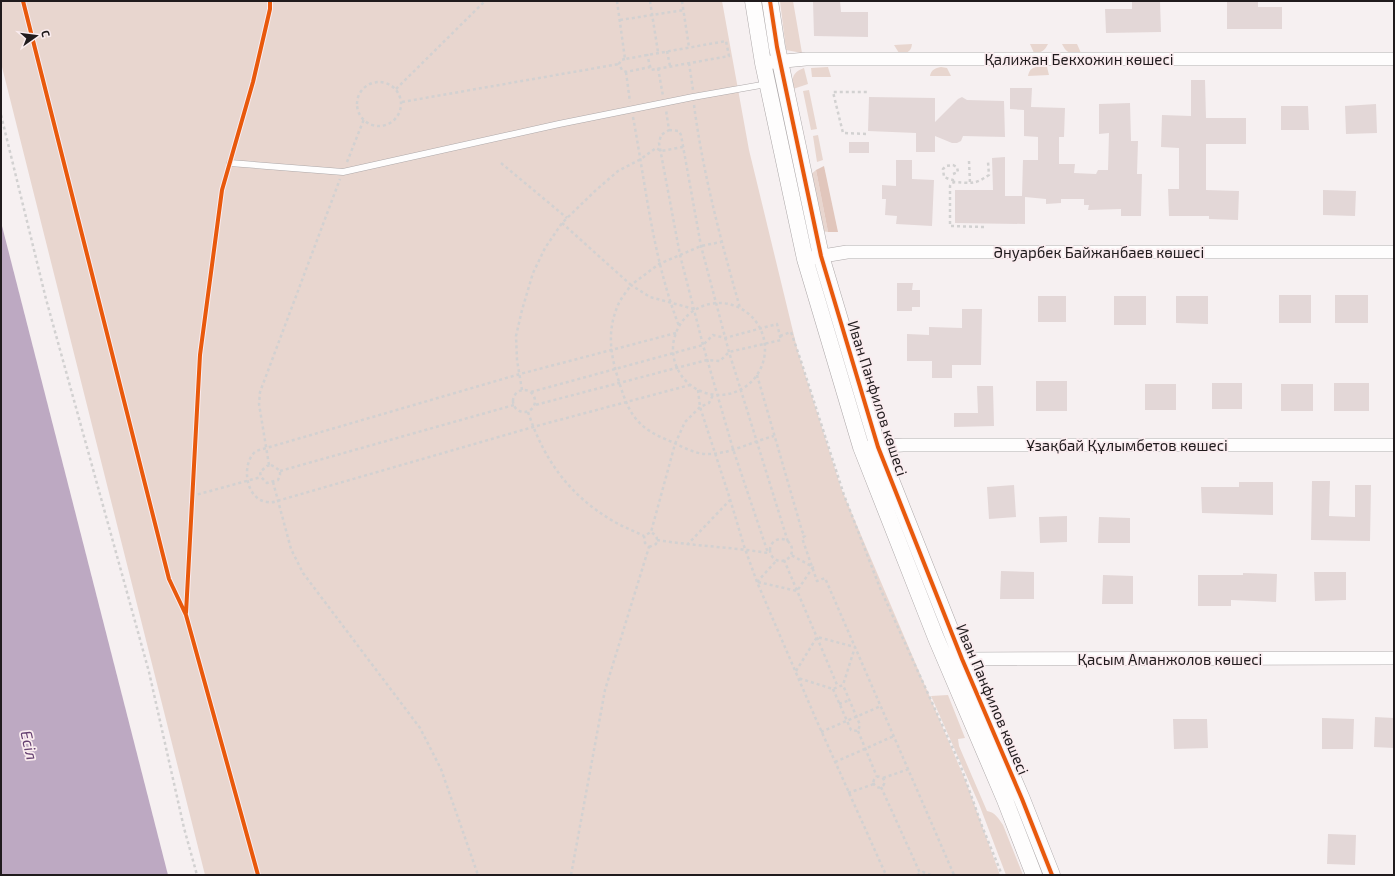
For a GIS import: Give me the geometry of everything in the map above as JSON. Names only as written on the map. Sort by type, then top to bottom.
[{"type":"street","name":"Иван Панфилов көшесі","points":[[753,1],[768,84],[805,259],[861,447],[946,662],[1005,800],[1034,875]]},
{"type":"street","name":"Иван Панфилов көшесі","points":[[770,1],[780,61],[821,256],[878,447],[962,659],[1022,799],[1052,875]]},
{"type":"street","name":"Қалижан Бекхожин көшесі","points":[[764,63],[806,59],[1394,59]]},
{"type":"street","name":"Әнуарбек Байжанбаев көшесі","points":[[805,259],[847,252],[1394,252]]},
{"type":"street","name":"Ұзақбай Құлымбетов көшесі","points":[[861,447],[927,445],[1394,445]]},
{"type":"street","name":"Қасым Аманжолов көшесі","points":[[946,662],[962,659],[1394,658]]},
{"type":"lane","points":[[230,163],[343,172],[566,122],[768,84]]},
{"type":"path","points":[[396,89],[485,1]]},
{"type":"path","points":[[617,1],[625,59]]},
{"type":"path","points":[[650,1],[658,52]]},
{"type":"path","points":[[682,1],[689,47]]},
{"type":"path","points":[[620,20],[684,10]]},
{"type":"path","points":[[402,102],[619,64],[621,60],[648,54],[726,41],[729,56],[651,70],[650,67],[626,72],[622,70],[619,64]]},
{"type":"path","points":[[667,51],[670,66]]},
{"type":"path","points":[[648,54],[650,67]]},
{"type":"path","points":[[376,82],[390,84],[400,95],[402,102],[398,115],[394,121],[381,126],[374,125],[364,120],[358,111],[357,103],[363,89],[368,84],[376,82]]},
{"type":"path","points":[[866,134],[843,133],[833,92],[867,92]]},
{"type":"path","points":[[1,115],[46,299],[149,672],[184,828],[197,875]]},
{"type":"path","points":[[269,465],[260,404],[260,392],[364,120]]},
{"type":"path","points":[[670,130],[679,131],[701,246],[716,303],[740,390],[791,548],[791,555]]},
{"type":"path","points":[[699,140],[722,242],[740,309]]},
{"type":"path","points":[[659,143],[680,255],[707,360],[733,449],[769,553]]},
{"type":"path","points":[[638,147],[651,228],[659,264],[679,327]]},
{"type":"path","points":[[522,390],[517,360],[516,336],[533,273],[545,248],[562,223],[618,171],[641,159],[656,148],[661,151],[683,147]]},
{"type":"path","points":[[970,161],[970,183]]},
{"type":"path","points":[[953,174],[958,172],[957,167],[953,165],[946,166],[943,169],[944,177],[953,180],[953,182],[975,183],[989,174],[988,162]]},
{"type":"path","points":[[501,163],[567,218]]},
{"type":"path","points":[[953,182],[950,186],[950,226],[984,226]]},
{"type":"path","points":[[562,223],[631,285],[650,297],[694,309],[716,303],[730,305],[740,309],[755,321],[760,328],[764,344],[763,361],[757,375],[749,384],[740,390],[730,394],[713,395],[698,390],[690,385],[677,368],[673,353],[676,333],[694,309]]},
{"type":"path","points":[[722,242],[701,246],[659,264],[631,285],[618,305],[610,333],[611,350],[615,369],[625,402],[637,420],[653,434],[675,444],[694,452],[714,454],[774,436]]},
{"type":"path","points":[[531,392],[535,398],[535,405],[532,410],[528,412],[520,412],[514,405],[513,398],[516,393],[522,390],[531,392],[703,345],[713,335],[726,338],[777,324],[781,340],[729,352],[720,361],[707,360],[535,405]]},
{"type":"path","points":[[780,336],[791,332],[844,495],[877,581],[960,764],[982,826],[1002,875]]},
{"type":"path","points":[[676,333],[520,374],[266,447],[251,455],[247,464],[246,474],[251,490],[257,497],[267,503],[277,501],[533,427],[690,385]]},
{"type":"path","points":[[757,375],[802,532],[805,536],[802,538],[817,581],[826,578],[954,875]]},
{"type":"path","points":[[698,390],[700,407],[714,454],[757,582],[821,732],[886,875]]},
{"type":"path","points":[[644,536],[651,532],[675,444],[685,422],[700,407],[710,403],[713,395]]},
{"type":"path","points":[[280,471],[514,405]]},
{"type":"path","points":[[528,412],[543,450],[561,478],[588,504],[614,522],[644,536]]},
{"type":"path","points":[[269,465],[280,471]]},
{"type":"path","points":[[269,465],[260,472],[261,477],[267,483],[278,480],[280,471]]},
{"type":"path","points":[[192,496],[261,477]]},
{"type":"path","points":[[273,482],[291,549],[303,573],[420,728],[441,769],[478,875]]},
{"type":"path","points":[[192,489],[192,504]]},
{"type":"path","points":[[687,545],[730,499]]},
{"type":"path","points":[[571,875],[605,690],[649,547],[656,544],[656,535],[651,532]]},
{"type":"path","points":[[644,536],[645,542],[649,547]]},
{"type":"path","points":[[657,540],[687,545],[745,549],[769,553],[777,560],[784,560],[791,555]]},
{"type":"path","points":[[769,553],[771,546],[775,541],[782,540],[788,542]]},
{"type":"path","points":[[791,555],[812,567]]},
{"type":"path","points":[[757,582],[777,560]]},
{"type":"path","points":[[784,560],[838,687]]},
{"type":"path","points":[[797,591],[812,567]]},
{"type":"path","points":[[757,582],[797,591]]},
{"type":"path","points":[[817,636],[855,647]]},
{"type":"path","points":[[795,671],[817,636]]},
{"type":"path","points":[[855,647],[843,685],[860,725],[858,731],[864,749],[877,777]]},
{"type":"path","points":[[798,678],[833,689],[843,685]]},
{"type":"path","points":[[833,689],[851,730],[858,731]]},
{"type":"path","points":[[839,704],[850,700]]},
{"type":"path","points":[[821,732],[881,706]]},
{"type":"path","points":[[835,762],[894,736]]},
{"type":"path","points":[[877,777],[883,778],[909,769]]},
{"type":"path","points":[[874,784],[874,780],[877,777]]},
{"type":"path","points":[[881,787],[885,784],[883,778]]},
{"type":"path","points":[[848,792],[874,784]]},
{"type":"path","points":[[874,784],[876,787],[881,787]]},
{"type":"path","points":[[881,787],[920,873]]},
{"type":"path","points":[[917,875],[927,872],[932,875]]},
{"type":"shaded area","points":[[1,1],[722,1],[749,150],[798,352],[841,488],[966,782],[1000,875],[205,875],[1,63]]},
{"type":"shaded area","points":[[780,1],[793,1],[802,53],[786,50]]},
{"type":"shaded area","points":[[912,44],[909,51],[904,53],[899,53],[894,45]]},
{"type":"shaded area","points":[[1030,44],[1048,44],[1043,51],[1034,53]]},
{"type":"shaded area","points":[[1062,44],[1077,44],[1081,53],[1069,52]]},
{"type":"shaded area","points":[[828,67],[831,77],[812,77],[811,68]]},
{"type":"shaded area","points":[[941,67],[947,68],[951,76],[930,76],[931,72]]},
{"type":"shaded area","points":[[1036,67],[1047,67],[1049,75],[1028,76],[1030,70]]},
{"type":"shaded area","points":[[804,68],[808,84],[793,89],[792,82],[795,74],[797,71]]},
{"type":"shaded area","points":[[809,90],[817,129],[811,130],[803,91]]},
{"type":"shaded area","points":[[818,135],[823,160],[817,162],[813,136]]},
{"type":"shaded area","points":[[824,166],[838,232],[828,232],[816,170]]},
{"type":"shaded area","points":[[816,170],[828,232],[822,231],[810,175]]},
{"type":"shaded area","points":[[948,695],[965,738],[958,739],[959,746],[987,811],[995,814],[1003,825],[1023,875],[1006,875],[979,804],[931,696]]},
{"type":"water","name":"Есіл","points":[[1,222],[168,875],[1,875]]},
{"type":"building","points":[[813,1],[840,1],[841,12],[868,12],[868,37],[814,36]]},
{"type":"building","points":[[1132,1],[1160,1],[1161,32],[1106,33],[1105,9],[1132,9]]},
{"type":"building","points":[[1227,1],[1258,1],[1258,7],[1282,7],[1282,29],[1227,29]]},
{"type":"building","points":[[1191,80],[1205,80],[1206,118],[1246,118],[1246,144],[1206,144],[1206,190],[1239,191],[1238,220],[1209,219],[1209,216],[1169,216],[1168,189],[1179,189],[1179,148],[1161,147],[1162,115],[1191,116]]},
{"type":"building","points":[[1010,88],[1032,88],[1031,107],[1065,108],[1064,137],[1059,137],[1059,164],[1075,164],[1074,173],[1096,174],[1098,170],[1108,170],[1109,133],[1099,134],[1099,104],[1130,103],[1131,141],[1138,141],[1137,174],[1142,174],[1141,216],[1121,216],[1121,209],[1088,210],[1089,205],[1084,205],[1084,199],[1061,199],[1061,203],[1046,204],[1046,199],[1025,197],[1025,224],[955,223],[955,190],[993,190],[992,158],[1005,157],[1005,196],[1022,196],[1023,160],[1038,160],[1038,137],[1024,136],[1024,110],[1010,109]]},
{"type":"building","points":[[869,97],[935,98],[935,122],[958,99],[962,97],[967,100],[1004,101],[1005,137],[963,136],[961,141],[952,143],[935,136],[935,152],[916,152],[916,133],[868,131]]},
{"type":"building","points":[[1376,104],[1377,133],[1346,134],[1345,106]]},
{"type":"building","points":[[1281,106],[1308,106],[1309,130],[1281,130]]},
{"type":"building","points":[[849,142],[869,142],[869,153],[849,153]]},
{"type":"building","points":[[896,160],[912,160],[912,179],[934,180],[932,226],[896,224],[897,216],[885,215],[886,199],[882,199],[882,185],[896,186]]},
{"type":"building","points":[[1323,190],[1356,191],[1355,216],[1323,215]]},
{"type":"building","points":[[897,283],[913,283],[912,290],[920,290],[920,307],[912,307],[912,311],[897,311]]},
{"type":"building","points":[[1279,295],[1311,295],[1311,323],[1279,323]]},
{"type":"building","points":[[1335,295],[1368,295],[1368,323],[1335,323]]},
{"type":"building","points":[[1038,296],[1066,296],[1066,322],[1038,322]]},
{"type":"building","points":[[1114,296],[1146,296],[1146,325],[1114,325]]},
{"type":"building","points":[[1176,296],[1208,296],[1208,324],[1176,323]]},
{"type":"building","points":[[962,309],[982,309],[981,365],[952,365],[952,378],[932,378],[932,361],[907,361],[907,334],[929,335],[929,327],[962,328]]},
{"type":"building","points":[[1036,381],[1067,381],[1067,411],[1036,411]]},
{"type":"building","points":[[1212,383],[1242,383],[1242,409],[1212,409]]},
{"type":"building","points":[[1334,383],[1369,383],[1369,411],[1334,411]]},
{"type":"building","points":[[1145,384],[1176,384],[1176,410],[1145,410]]},
{"type":"building","points":[[1281,384],[1313,384],[1313,411],[1281,411]]},
{"type":"building","points":[[977,386],[993,386],[994,426],[954,427],[954,413],[978,413]]},
{"type":"building","points":[[1312,481],[1330,481],[1329,516],[1355,517],[1355,485],[1371,485],[1370,541],[1311,540]]},
{"type":"building","points":[[1239,482],[1273,482],[1273,515],[1202,513],[1201,487],[1239,487]]},
{"type":"building","points":[[1014,485],[1016,517],[989,519],[987,487]]},
{"type":"building","points":[[1067,516],[1067,542],[1040,543],[1039,517]]},
{"type":"building","points":[[1099,517],[1130,518],[1130,543],[1098,543]]},
{"type":"building","points":[[1001,571],[1034,572],[1034,599],[1000,599]]},
{"type":"building","points":[[1314,572],[1346,572],[1346,600],[1315,601]]},
{"type":"building","points":[[1243,573],[1277,574],[1276,602],[1231,600],[1231,606],[1198,606],[1198,575],[1243,575]]},
{"type":"building","points":[[1103,575],[1133,576],[1133,604],[1102,604]]},
{"type":"building","points":[[1375,717],[1394,718],[1394,748],[1374,747]]},
{"type":"building","points":[[1322,718],[1354,719],[1353,749],[1322,749]]},
{"type":"building","points":[[1173,719],[1207,719],[1208,748],[1174,749]]},
{"type":"building","points":[[1328,834],[1356,835],[1355,865],[1327,864]]},
{"type":"cycle path","points":[[23,1],[169,579],[186,615],[258,875]]},
{"type":"cycle path","points":[[186,613],[200,355],[222,190],[253,82],[270,9],[270,1]]},
{"type":"cycle path","points":[[770,1],[777,47],[821,256],[878,447],[962,659],[1022,799],[1052,875]]}]
